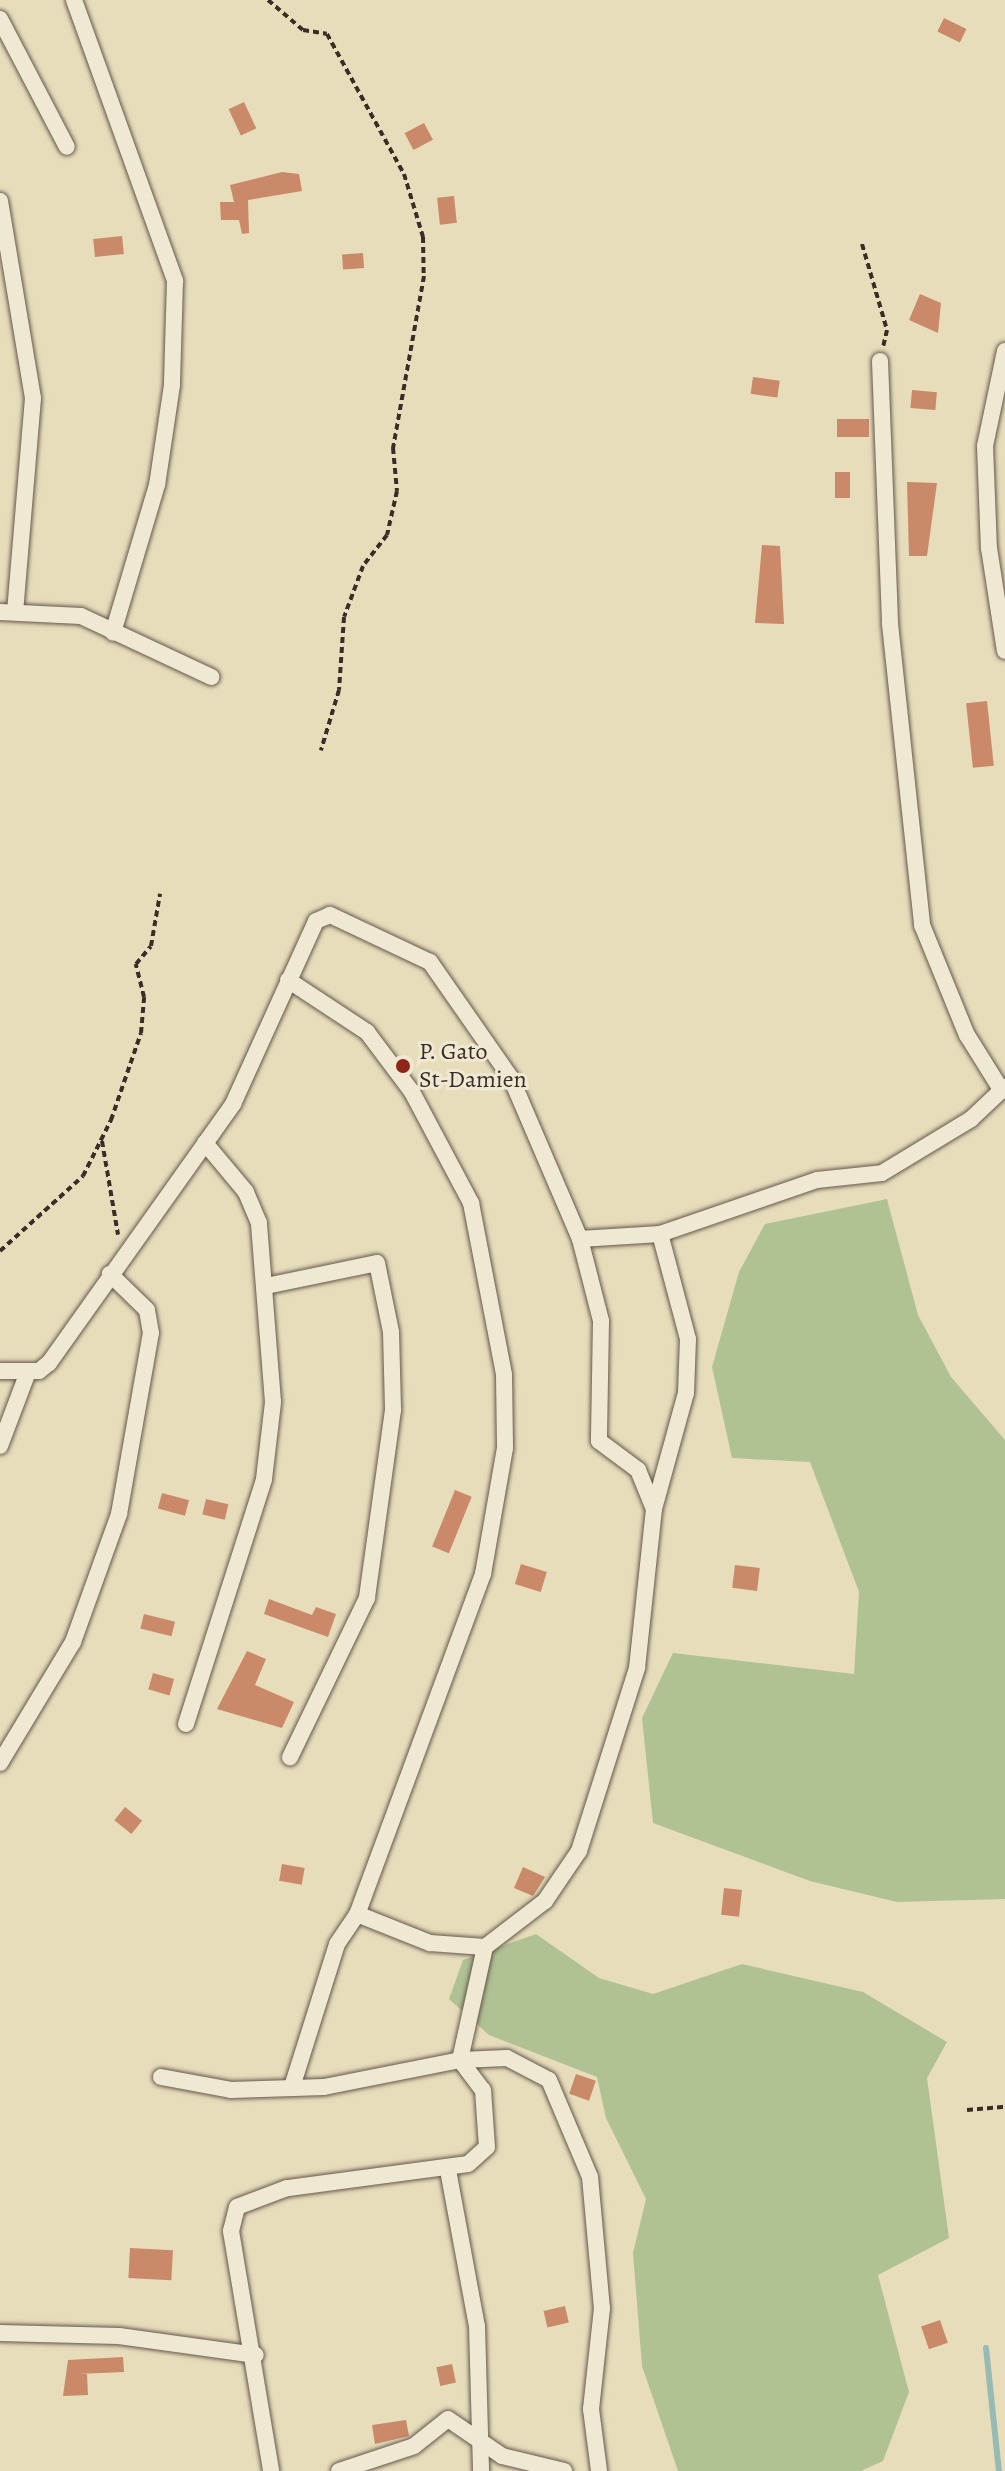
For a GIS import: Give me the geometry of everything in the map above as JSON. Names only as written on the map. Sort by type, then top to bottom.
[{"type":"street","points":[[74,0],[175,281],[172,385],[157,485],[113,633]]},
{"type":"street","points":[[0,19],[67,147]]},
{"type":"street","points":[[0,201],[33,398],[8,612],[81,616],[211,677]]},
{"type":"street","points":[[1005,351],[985,446],[989,548],[1005,651]]},
{"type":"street","points":[[580,1239],[660,1234],[817,1180],[882,1173],[971,1119],[1003,1089],[967,1035],[922,925],[890,624],[880,361]]},
{"type":"street","points":[[0,1371],[28,1372],[49,1363],[238,1095],[316,921],[330,915],[430,962],[511,1078],[580,1239],[601,1321],[599,1441],[638,1470],[654,1509]]},
{"type":"street","points":[[288,980],[367,1032],[412,1092],[471,1203],[504,1375],[505,1448],[485,1568],[357,1914],[337,1944],[292,2087]]},
{"type":"street","points":[[186,1724],[264,1479],[273,1402],[259,1223],[246,1192],[205,1143]]},
{"type":"street","points":[[271,2471],[256,2355],[231,2231],[237,2207],[287,2188],[448,2170],[479,2156],[490,2130],[483,2090],[460,2060],[485,1947],[545,1901],[579,1851],[637,1668],[654,1509],[685,1402],[688,1339],[660,1234]]},
{"type":"street","points":[[266,1286],[377,1263],[391,1332],[393,1410],[367,1598],[290,1757]]},
{"type":"street","points":[[0,1763],[73,1642],[119,1514],[151,1333],[147,1310],[114,1268]]},
{"type":"street","points":[[0,1446],[28,1372]]},
{"type":"street","points":[[357,1914],[430,1943],[485,1947]]},
{"type":"street","points":[[161,2077],[231,2090],[292,2087],[382,2078],[460,2060],[507,2058],[528,2066],[549,2080],[575,2135],[590,2177],[602,2308],[591,2409],[599,2471]]},
{"type":"street","points":[[448,2170],[477,2326],[481,2471]]},
{"type":"street","points":[[0,2333],[119,2336],[256,2355]]},
{"type":"street","points":[[339,2471],[362,2467],[414,2446],[448,2419],[482,2446],[564,2471]]},
{"type":"path","points":[[268,0],[303,30],[327,34],[404,174],[423,237],[424,276],[393,448],[397,491],[387,535],[363,566],[344,617],[339,690],[321,750]]},
{"type":"path","points":[[862,244],[887,330],[880,361]]},
{"type":"path","points":[[0,1251],[83,1176],[102,1139],[141,1033],[144,997],[135,974],[151,946],[160,894]]},
{"type":"path","points":[[102,1139],[114,1268]]},
{"type":"path","points":[[967,2110],[1005,2107]]},
{"type":"green space","points":[[887,1199],[918,1315],[951,1377],[1005,1440],[1005,1899],[897,1902],[810,1881],[653,1823],[642,1718],[673,1653],[854,1674],[859,1592],[810,1462],[732,1458],[712,1367],[739,1272],[765,1224]]},
{"type":"green space","points":[[536,1934],[599,1978],[653,1994],[742,1964],[863,1992],[947,2042],[927,2078],[949,2238],[878,2275],[909,2392],[883,2461],[861,2471],[678,2471],[642,2366],[633,2253],[646,2199],[606,2118],[597,2077],[489,2035],[449,1999],[463,1960]]},
{"type":"building","points":[[944,18],[966,29],[960,42],[937,31]]},
{"type":"building","points":[[244,102],[256,128],[241,135],[229,109]]},
{"type":"building","points":[[424,123],[433,140],[413,150],[405,133]]},
{"type":"building","points":[[282,172],[299,174],[302,191],[248,200],[249,233],[242,234],[239,220],[221,220],[220,202],[234,202],[230,185]]},
{"type":"building","points":[[454,196],[457,223],[440,225],[437,198]]},
{"type":"building","points":[[122,236],[124,254],[95,257],[93,239]]},
{"type":"building","points":[[363,253],[364,268],[343,269],[342,254]]},
{"type":"building","points":[[920,294],[941,303],[938,333],[909,320]]},
{"type":"building","points":[[753,377],[780,381],[777,398],[751,394]]},
{"type":"building","points":[[912,390],[937,392],[935,410],[910,408]]},
{"type":"building","points":[[837,419],[869,419],[869,437],[837,437]]},
{"type":"building","points":[[835,472],[850,472],[850,498],[835,498]]},
{"type":"building","points":[[907,482],[937,483],[927,556],[909,556]]},
{"type":"building","points":[[762,545],[780,546],[784,624],[755,623]]},
{"type":"building","points":[[987,701],[994,766],[973,768],[966,703]]},
{"type":"building","points":[[455,1490],[472,1497],[449,1553],[432,1547]]},
{"type":"building","points":[[162,1493],[189,1500],[185,1516],[158,1508]]},
{"type":"building","points":[[206,1499],[228,1504],[225,1520],[202,1515]]},
{"type":"building","points":[[521,1564],[547,1572],[541,1592],[515,1584]]},
{"type":"building","points":[[735,1565],[760,1568],[757,1591],[732,1588]]},
{"type":"building","points":[[269,1599],[312,1615],[316,1607],[336,1614],[328,1637],[264,1614]]},
{"type":"building","points":[[144,1614],[175,1622],[171,1636],[140,1629]]},
{"type":"building","points":[[247,1651],[266,1659],[255,1685],[294,1702],[282,1728],[217,1709]]},
{"type":"building","points":[[153,1673],[174,1679],[169,1695],[148,1689]]},
{"type":"building","points":[[125,1807],[142,1821],[131,1834],[114,1820]]},
{"type":"building","points":[[282,1864],[305,1868],[302,1885],[279,1881]]},
{"type":"building","points":[[523,1867],[545,1877],[533,1896],[514,1888]]},
{"type":"building","points":[[724,1888],[742,1890],[739,1917],[721,1915]]},
{"type":"building","points":[[576,2074],[596,2081],[589,2101],[569,2094]]},
{"type":"building","points":[[130,2248],[173,2250],[171,2280],[128,2278]]},
{"type":"building","points":[[565,2306],[569,2323],[547,2328],[544,2311]]},
{"type":"building","points":[[940,2320],[948,2343],[929,2349],[921,2327]]},
{"type":"building","points":[[123,2357],[124,2372],[77,2374],[87,2374],[88,2395],[63,2396],[68,2360]]},
{"type":"building","points":[[452,2364],[456,2383],[440,2386],[436,2367]]},
{"type":"building","points":[[406,2420],[409,2436],[375,2444],[372,2425]]},
{"type":"waterway","points":[[986,2348],[999,2471]]},
{"type":"place","name":"P. Gato St-Damien","points":[[403,1066]]}]
